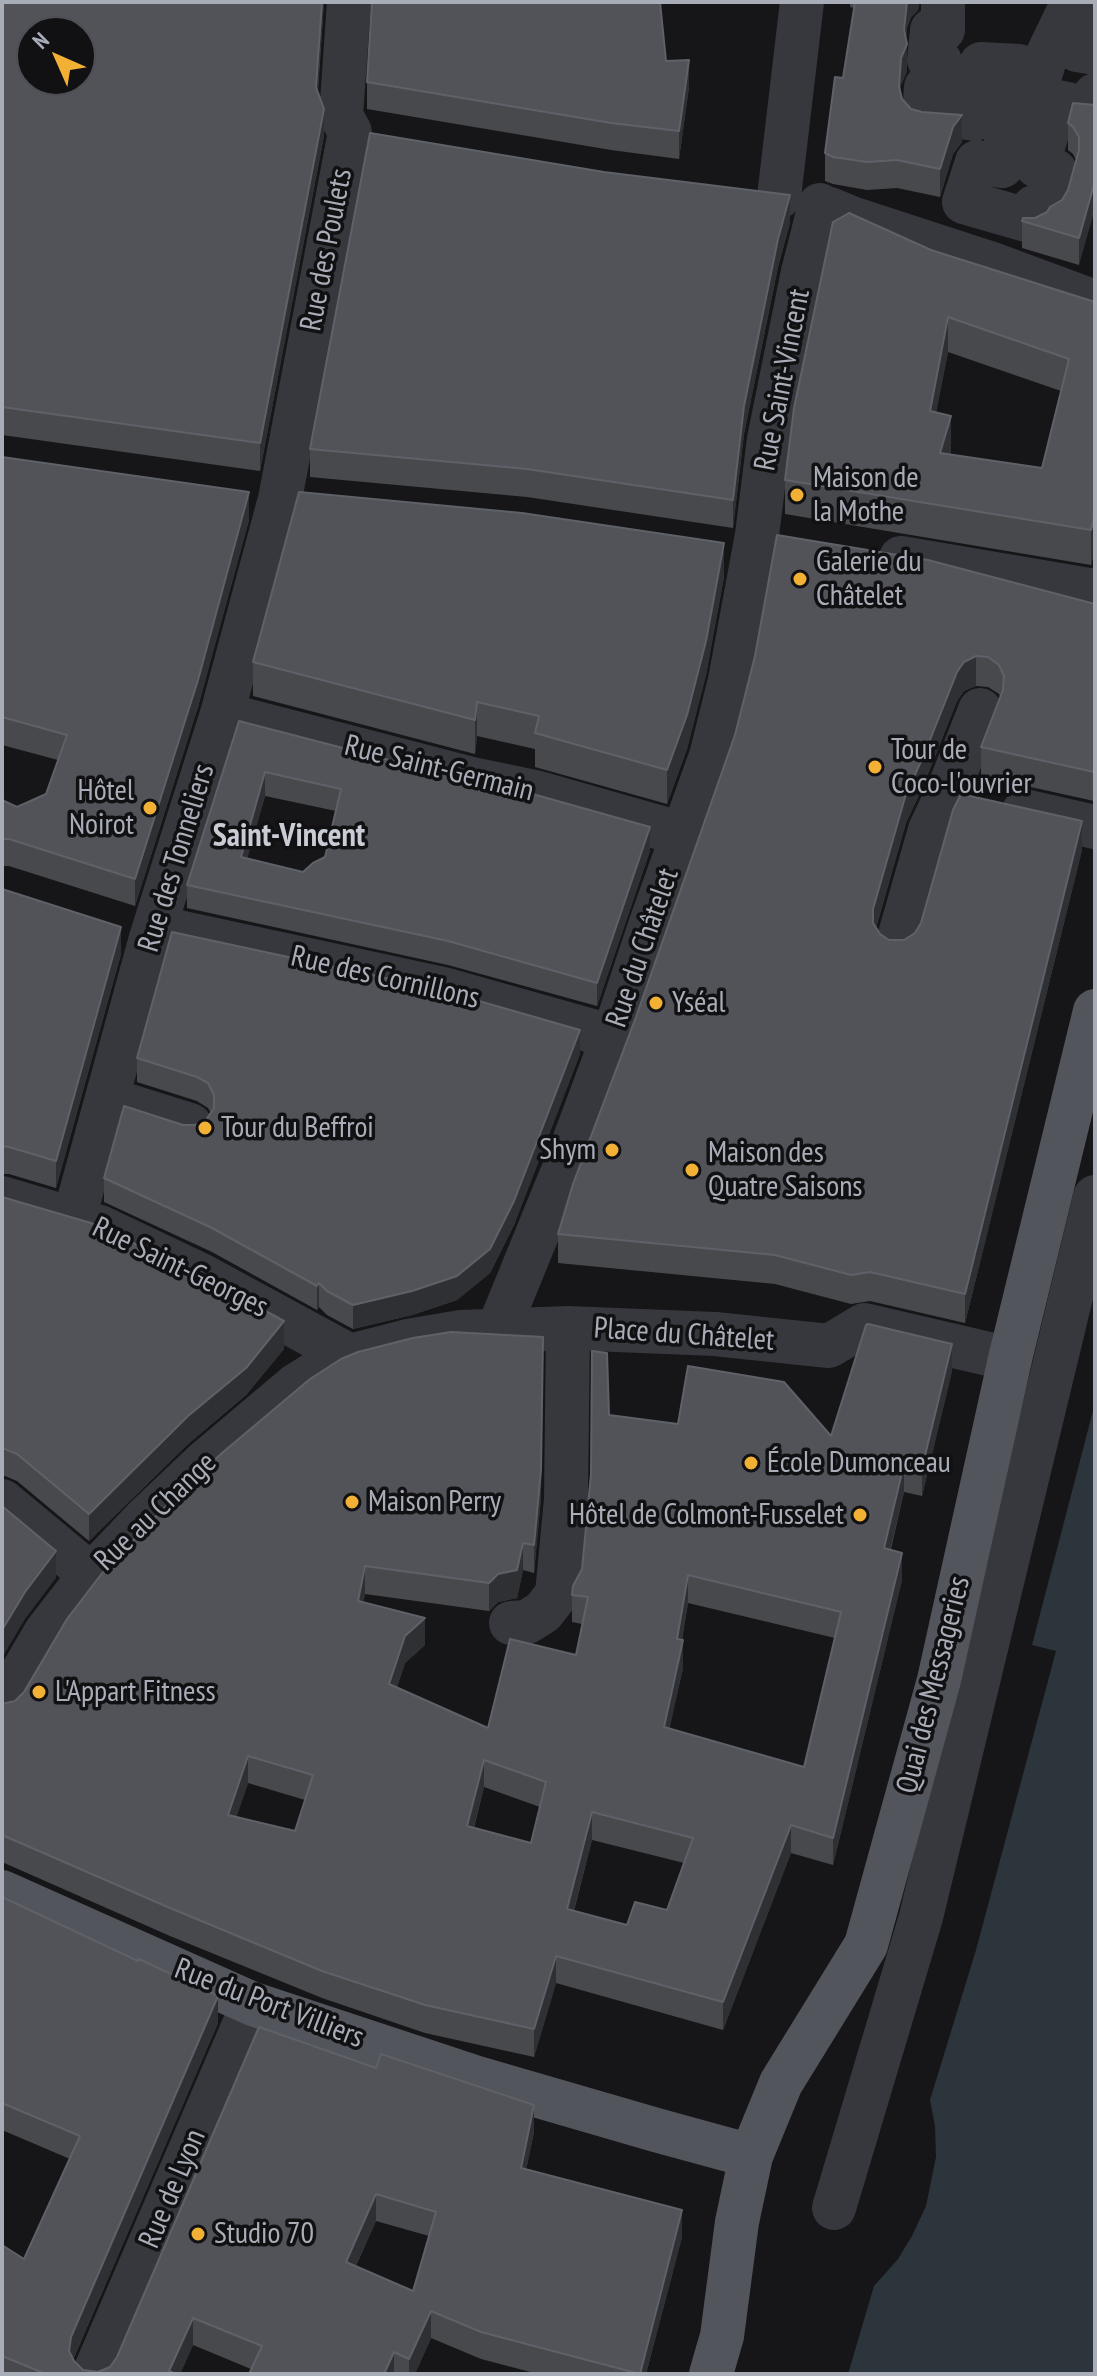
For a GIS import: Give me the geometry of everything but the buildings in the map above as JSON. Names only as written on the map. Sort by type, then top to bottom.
[{"type":"main road","name":"Quai des Messageries","points":[[717,2355],[737,2222],[751,2156],[781,2083],[866,1945],[939,1680],[1010,1359],[1095,1011]]},
{"type":"main road","name":"Rue du Port Villiers","points":[[2,1892],[253,2004],[542,2097],[751,2156]]},
{"type":"street","name":"Rue des Poulets","points":[[283,498],[366,134],[341,116],[349,2]]},
{"type":"street","name":"Rue Saint-Vincent","points":[[744,548],[818,207],[802,2]]},
{"type":"street","points":[[943,2],[943,30],[932,30],[929,60],[940,61],[938,88],[926,87],[924,115],[948,117],[949,103],[962,104],[961,117],[975,119],[981,64],[1019,66],[1002,166],[977,162],[964,202],[1030,221],[1034,207],[1044,210],[1055,171],[1037,166],[1049,127],[1041,125],[1048,100],[1091,109],[1095,95]]},
{"type":"street","points":[[992,264],[1044,62],[1073,2]]},
{"type":"street","points":[[1095,21],[1085,20],[1077,50],[1095,53]]},
{"type":"street","points":[[734,192],[818,207],[992,264],[1095,302]]},
{"type":"street","name":"Rue des Tonneliers","points":[[74,1218],[153,932],[222,714],[283,498]]},
{"type":"street","points":[[744,548],[802,542]]},
{"type":"street","name":"Rue du Châtelet","points":[[498,1330],[563,1171],[600,1033],[669,830],[715,741],[730,680],[744,548]]},
{"type":"street","points":[[861,552],[1095,591]]},
{"type":"street","points":[[897,945],[930,830],[980,710]]},
{"type":"street","name":"Rue Saint-Germain","points":[[222,714],[472,779],[535,792],[669,830]]},
{"type":"street","points":[[947,794],[1095,827]]},
{"type":"street","name":"Rue des Cornillons","points":[[107,924],[443,989],[600,1033]]},
{"type":"street","points":[[107,1099],[190,1125]]},
{"type":"street","name":"Quai des Messageries","points":[[834,2208],[921,1917],[1095,1197]]},
{"type":"street","name":"Rue Saint-Georges","points":[[2,1198],[100,1227],[164,1257],[350,1356]]},
{"type":"street","name":"Place du Châtelet","points":[[350,1356],[461,1332],[568,1328],[715,1334],[829,1346],[864,1325],[1010,1359]]},
{"type":"street","points":[[511,1623],[527,1622],[543,1612],[557,1594],[566,1499],[568,1328]]},
{"type":"street","name":"Rue au Change","points":[[4,1696],[46,1632],[91,1575],[155,1509],[295,1386],[330,1364],[350,1356]]},
{"type":"street","points":[[2,1501],[91,1575]]},
{"type":"street","name":"Rue de Lyon","points":[[94,2374],[253,2004]]},
{"type":"shaded area","points":[[1095,1403],[1095,2374],[848,2374],[874,2286],[898,2259],[926,2206],[936,2157],[930,2100],[976,1950],[1056,1651],[1032,1645]]},
{"type":"place","name":"Maison de la Mothe","points":[[797,495]]},
{"type":"place","name":"Galerie du Châtelet","points":[[800,579]]},
{"type":"place","name":"Tour de Coco-l'ouvrier","points":[[875,767]]},
{"type":"place","name":"Hôtel Noirot","points":[[150,808]]},
{"type":"place","name":"Yséal","points":[[656,1003]]},
{"type":"place","name":"Tour du Beffroi","points":[[205,1128]]},
{"type":"place","name":"Shym","points":[[612,1150]]},
{"type":"place","name":"Maison des Quatre Saisons","points":[[692,1170]]},
{"type":"place","name":"École Dumonceau","points":[[751,1463]]},
{"type":"place","name":"Maison Perry","points":[[352,1502]]},
{"type":"place","name":"Hôtel de Colmont-Fusselet","points":[[860,1515]]},
{"type":"place","name":"L'Appart Fitness","points":[[39,1692]]},
{"type":"place","name":"Studio 70","points":[[198,2234]]},
{"type":"district","name":"Saint-Vincent","points":[[289,837]]}]
